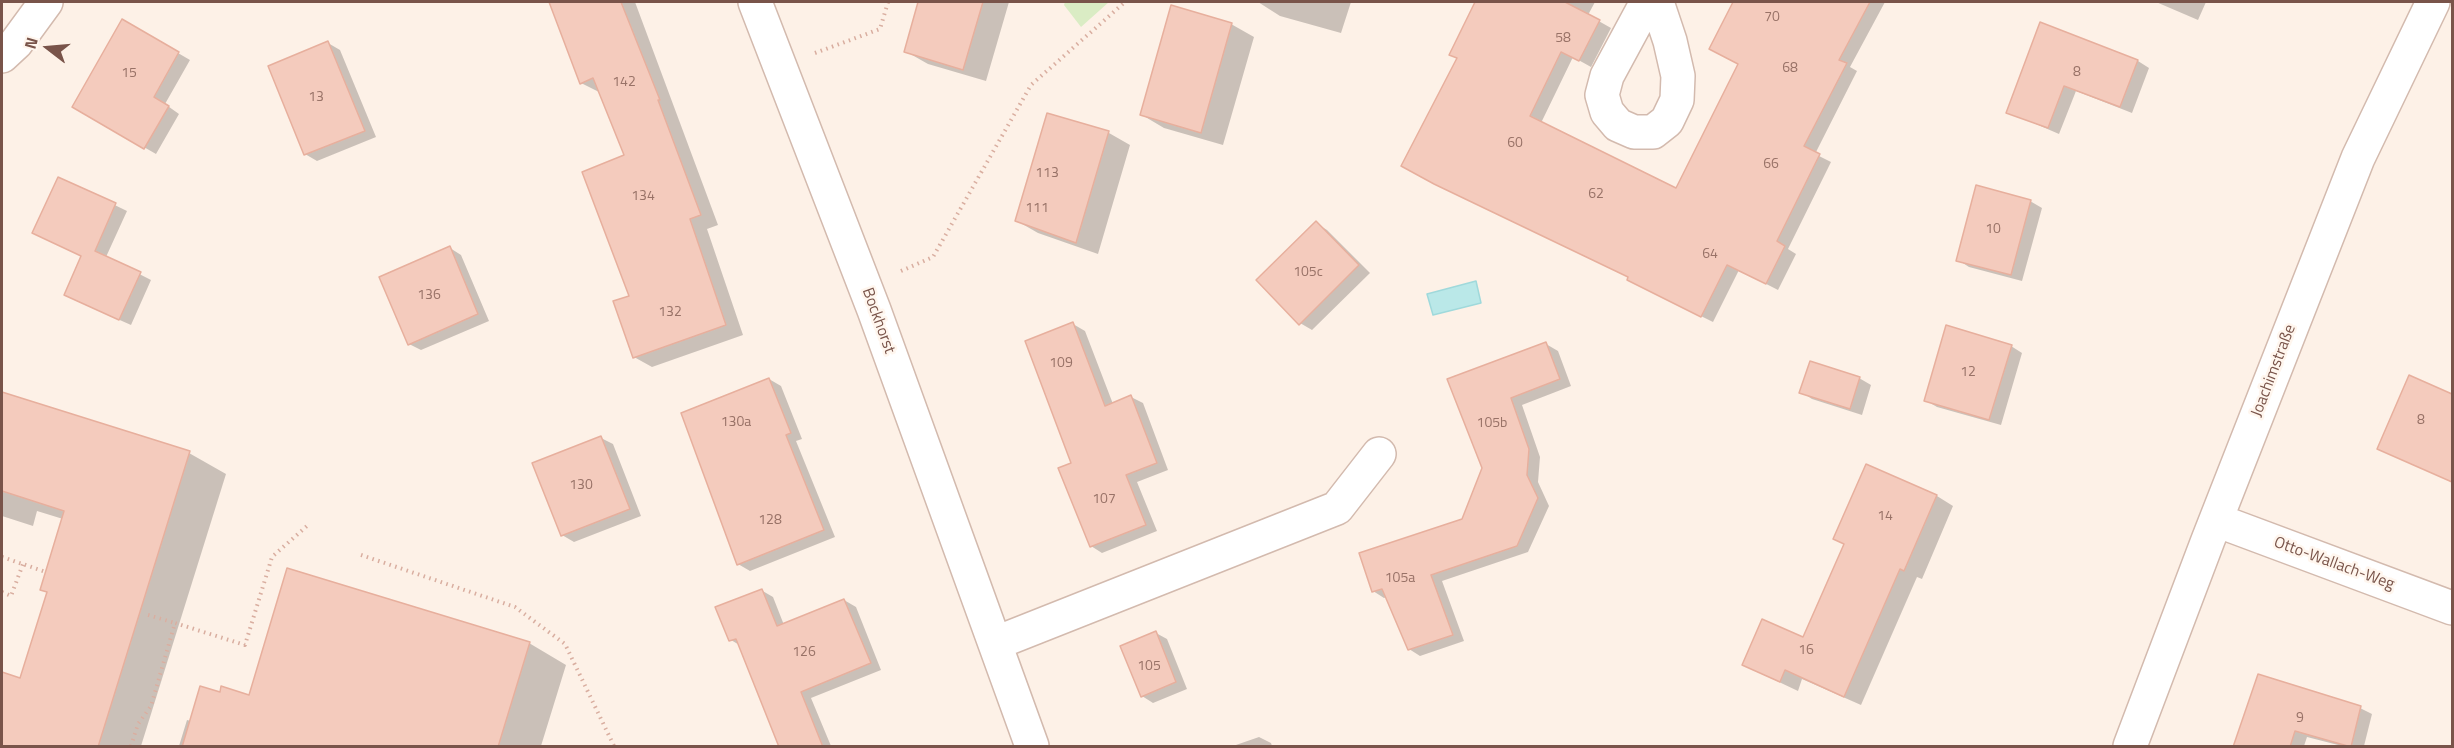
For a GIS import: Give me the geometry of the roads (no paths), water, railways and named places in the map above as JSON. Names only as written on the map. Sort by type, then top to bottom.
[{"type":"street","points":[[2,56],[16,43],[46,2]]},
{"type":"street","name":"Bockhorst","points":[[755,2],[874,310],[1032,747]]},
{"type":"street","points":[[1647,2],[1607,76],[1602,95],[1606,112],[1618,126],[1634,132],[1653,132],[1667,120],[1677,100],[1678,76],[1670,41],[1657,2]]},
{"type":"street","name":"Joachimstraße","points":[[2130,747],[2358,158],[2433,2]]},
{"type":"street","points":[[996,643],[1337,508],[1378,454]]},
{"type":"street","name":"Otto-Wallach-Weg","points":[[2216,520],[2452,608]]},
{"type":"water","points":[[1476,281],[1481,303],[1433,315],[1427,294]]}]
